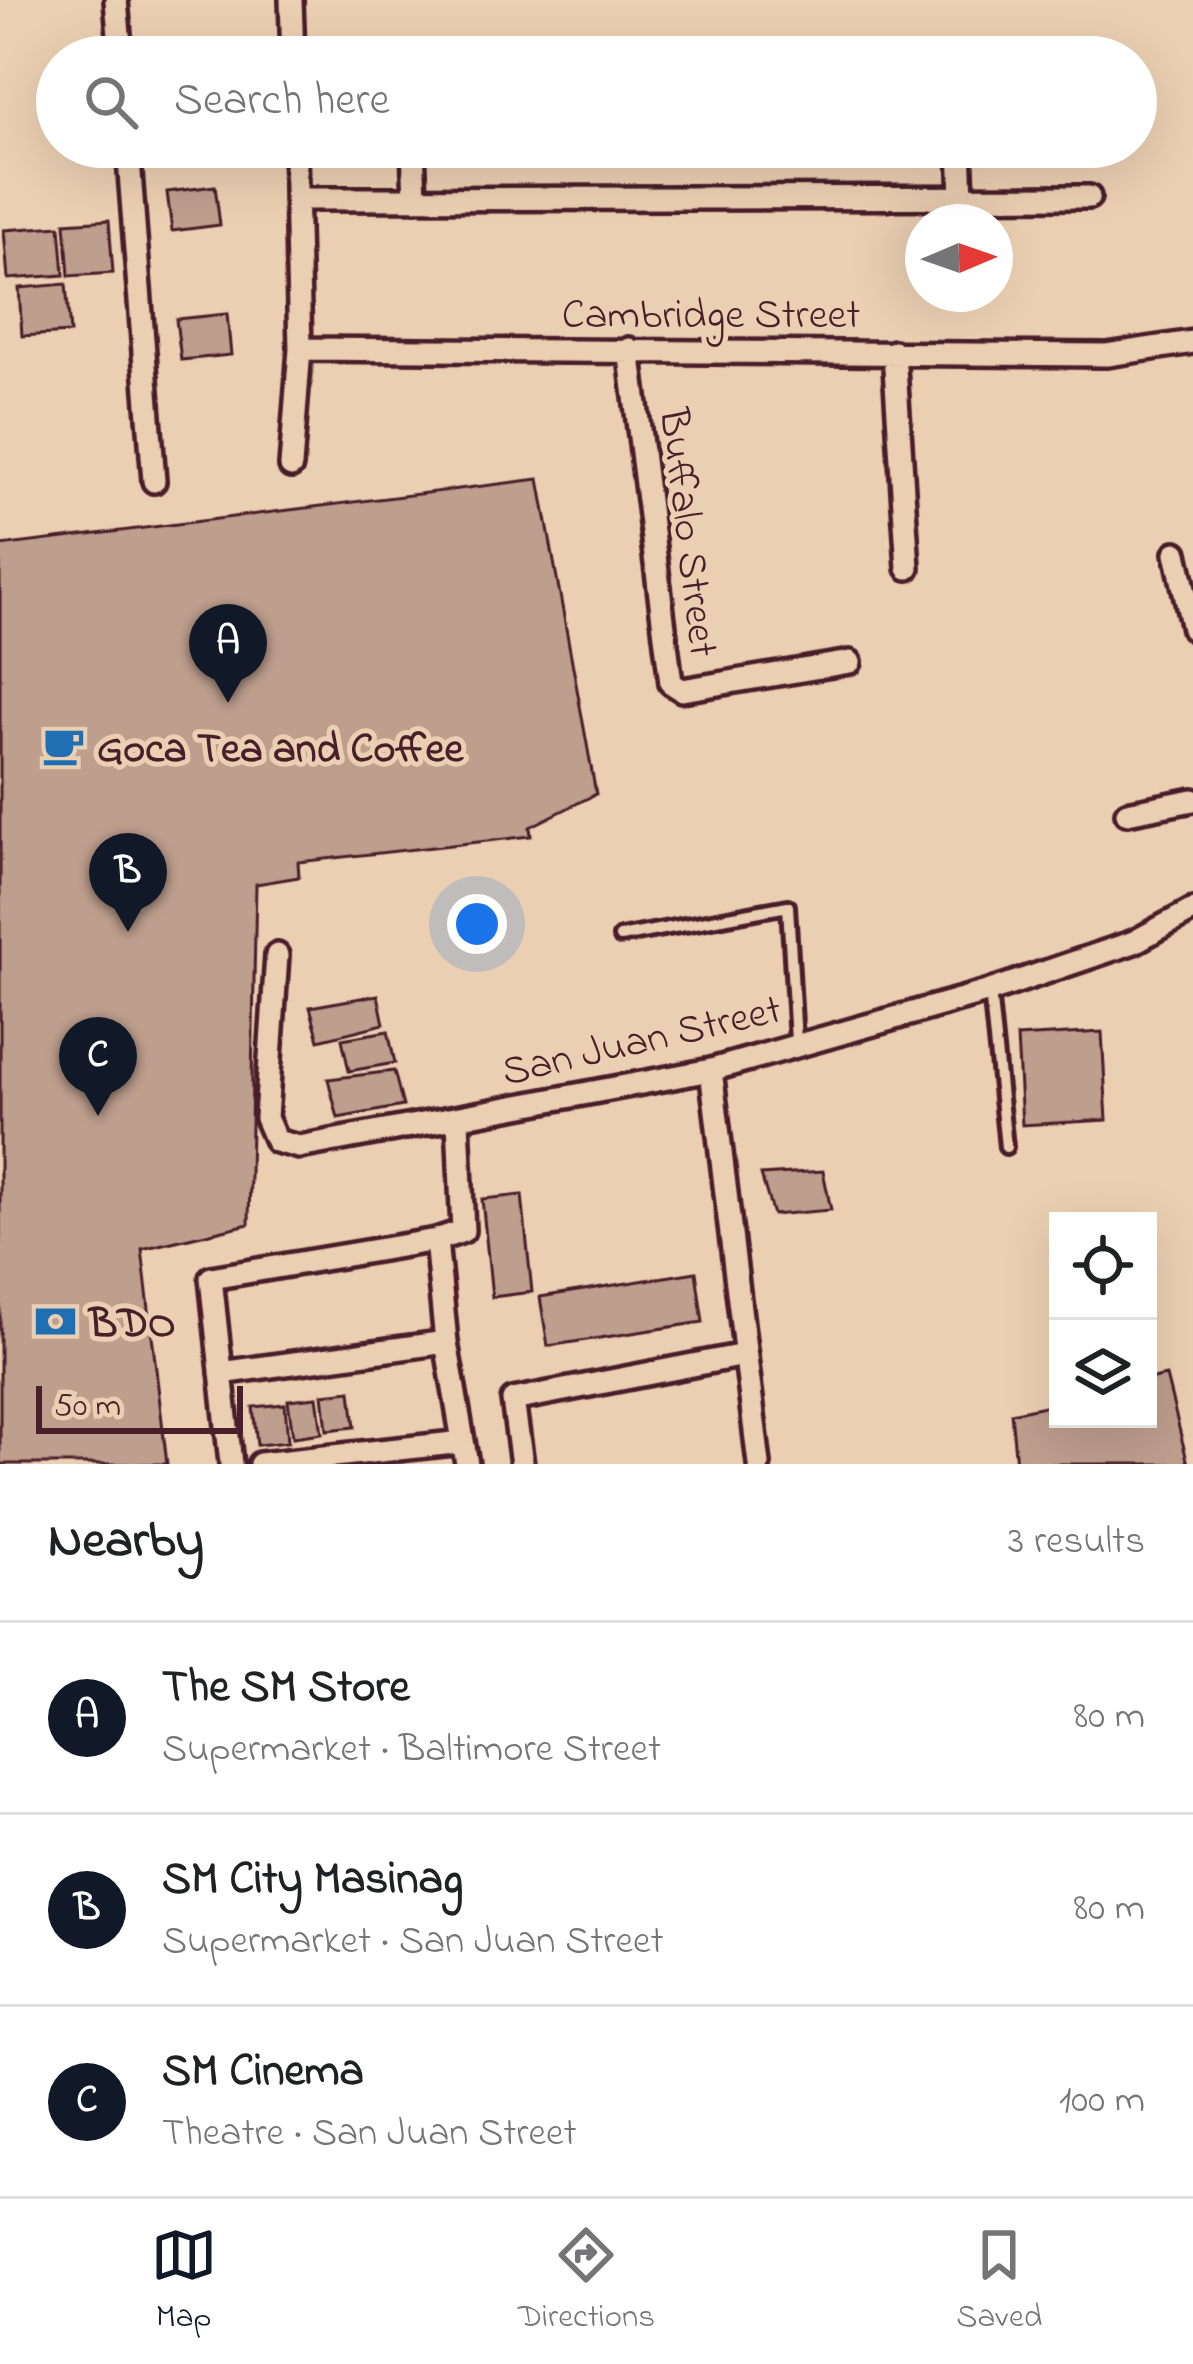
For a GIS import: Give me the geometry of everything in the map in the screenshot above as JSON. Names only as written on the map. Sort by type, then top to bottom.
[{"type":"street","points":[[116,0],[119,36]]},
{"type":"street","points":[[291,0],[292,36]]},
{"type":"street","points":[[130,168],[154,481]]},
{"type":"street","points":[[291,466],[300,349],[295,168]]},
{"type":"street","points":[[413,168],[415,199]]},
{"type":"street","points":[[961,168],[962,198]]},
{"type":"street","points":[[296,199],[1089,197]]},
{"type":"street","name":"Cambridge Street","points":[[300,349],[1106,355],[1193,342]]},
{"type":"street","name":"Buffalo Street","points":[[628,350],[675,689],[850,662]]},
{"type":"street","points":[[894,352],[908,568]]},
{"type":"street","points":[[1176,553],[1193,629]]},
{"type":"street","points":[[1127,813],[1193,800]]},
{"type":"street","name":"San Juan Street","points":[[278,955],[266,1118],[276,1141],[299,1147],[711,1070],[796,1042],[990,991],[1134,942],[1193,910]]},
{"type":"street","points":[[711,1070],[759,1464]]},
{"type":"street","points":[[231,1464],[211,1278],[436,1240],[463,1231],[458,1120]]},
{"type":"street","points":[[260,1464],[465,1453],[446,1342],[436,1240]]},
{"type":"street","points":[[221,1373],[446,1342]]},
{"type":"street","points":[[522,1464],[513,1400],[744,1355]]},
{"type":"lane","points":[[620,938],[788,906],[796,1042]]},
{"type":"lane","points":[[990,991],[1006,1148]]},
{"type":"building","points":[[215,186],[220,225],[172,231],[167,192]]},
{"type":"building","points":[[109,220],[113,273],[69,276],[65,223]]},
{"type":"building","points":[[60,226],[64,275],[8,279],[4,230]]},
{"type":"building","points":[[66,284],[70,333],[22,336],[19,288]]},
{"type":"building","points":[[227,314],[231,355],[181,360],[176,319]]},
{"type":"building","points":[[539,479],[596,794],[530,827],[531,836],[298,862],[299,877],[256,884],[249,1224],[142,1249],[167,1464],[0,1464],[0,546]]},
{"type":"building","points":[[378,995],[384,1024],[319,1040],[310,1007]]},
{"type":"building","points":[[388,1031],[395,1063],[349,1071],[342,1039]]},
{"type":"building","points":[[1102,1032],[1107,1120],[1022,1125],[1017,1037]]},
{"type":"building","points":[[394,1071],[403,1106],[338,1118],[328,1079]]},
{"type":"building","points":[[823,1171],[831,1210],[773,1215],[761,1175]]},
{"type":"building","points":[[522,1195],[532,1292],[492,1297],[482,1199]]},
{"type":"building","points":[[696,1272],[703,1322],[548,1346],[540,1297]]},
{"type":"building","points":[[1166,1376],[1188,1464],[1016,1464],[1011,1413],[1049,1405],[1049,1428],[1157,1428],[1157,1378]]},
{"type":"building","points":[[351,1391],[355,1427],[327,1430],[323,1394]]},
{"type":"building","points":[[317,1397],[322,1433],[293,1437],[288,1400]]},
{"type":"building","points":[[285,1404],[288,1442],[257,1445],[253,1407]]},
{"type":"place","name":"The SM Store","points":[[228,703]]},
{"type":"place","name":"Goca Tea and Coffee","points":[[63,746]]},
{"type":"place","name":"SM City Masinag","points":[[128,932]]},
{"type":"place","name":"SM Cinema","points":[[98,1116]]},
{"type":"place","name":"BDO","points":[[55,1321]]}]
